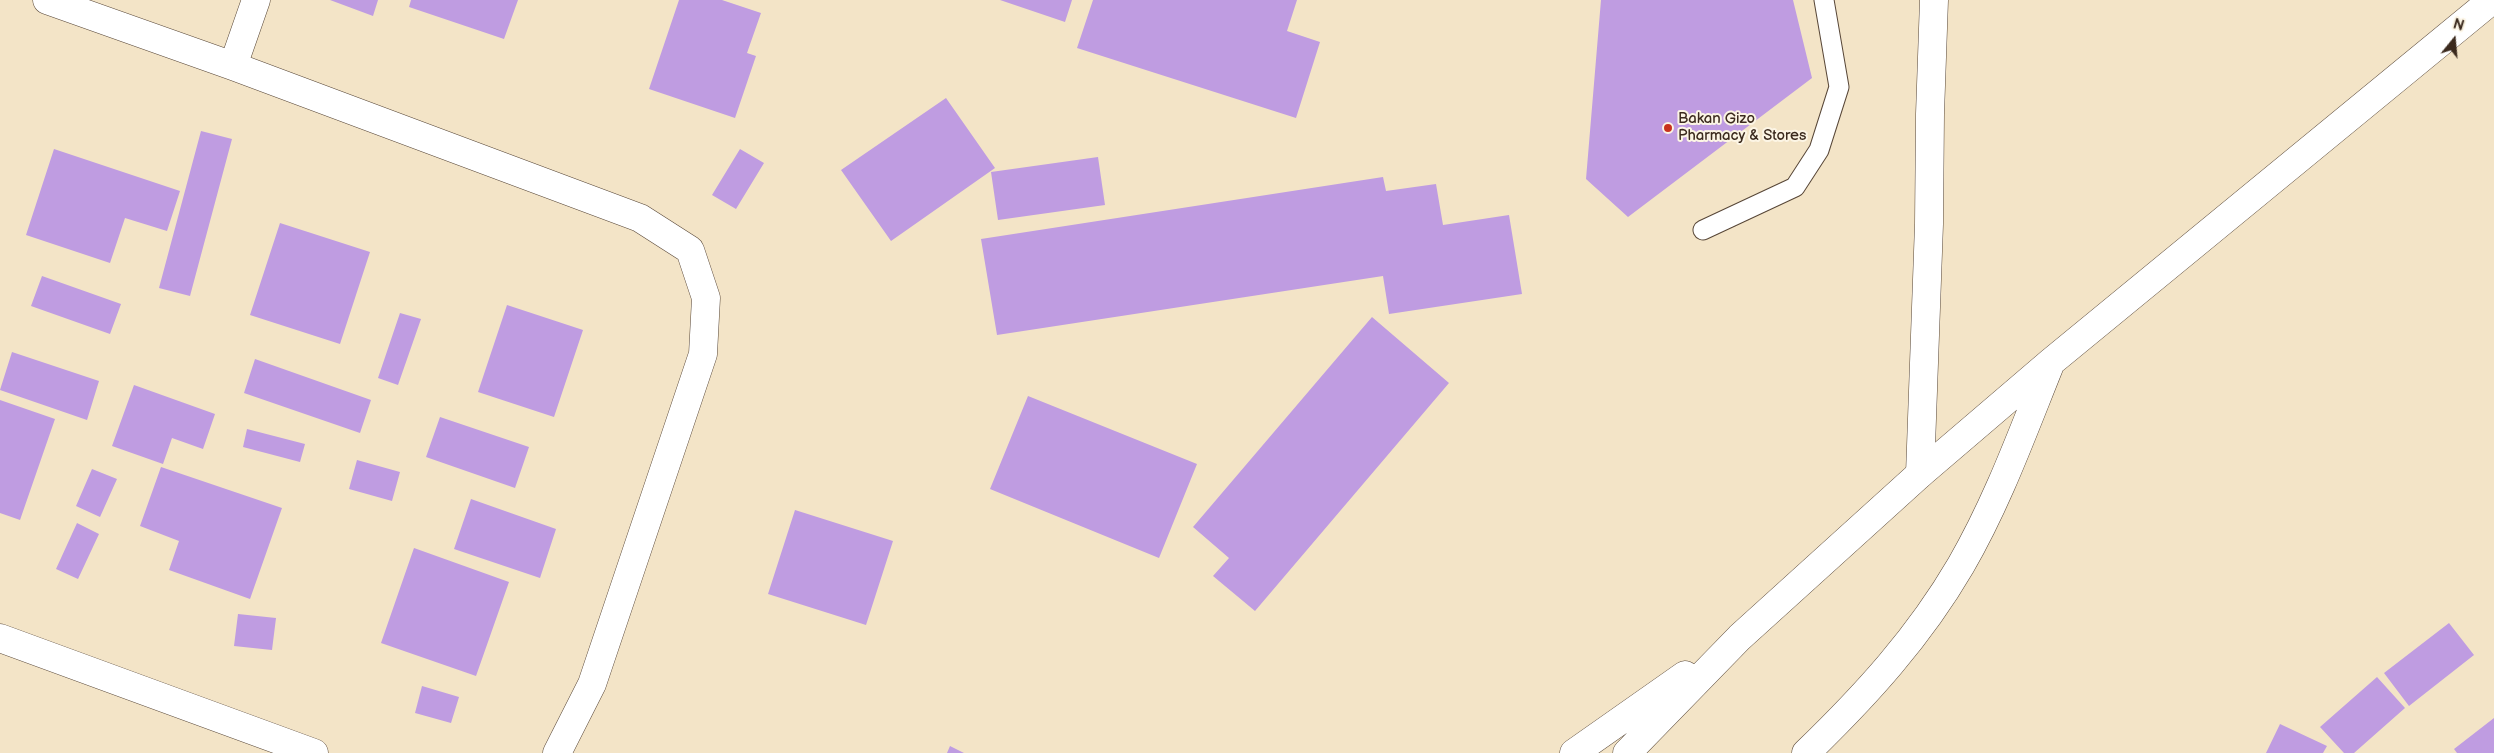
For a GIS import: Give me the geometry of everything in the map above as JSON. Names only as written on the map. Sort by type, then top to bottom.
[{"type":"street","points":[[47,0],[233,66],[640,218],[690,250],[706,298],[703,354],[592,684],[557,753]]},
{"type":"street","points":[[233,66],[256,0]]},
{"type":"street","points":[[1920,474],[1929,224],[1934,0]]},
{"type":"street","points":[[1627,753],[1740,638],[1920,474],[2051,362],[2492,0]]},
{"type":"street","points":[[1806,753],[1863,698],[1915,635],[1961,566],[1999,492],[2051,362]]},
{"type":"street","points":[[0,638],[314,753]]},
{"type":"street","points":[[1574,753],[1740,638]]},
{"type":"lane","points":[[1703,230],[1795,187],[1819,150],[1839,87],[1824,0]]},
{"type":"building","points":[[330,0],[378,0],[373,16]]},
{"type":"building","points":[[411,0],[518,0],[504,39],[409,7]]},
{"type":"building","points":[[679,0],[722,0],[761,13],[747,53],[756,56],[735,118],[649,89]]},
{"type":"building","points":[[1000,0],[1072,0],[1065,22]]},
{"type":"building","points":[[1093,0],[1297,0],[1287,31],[1320,42],[1296,118],[1077,48]]},
{"type":"building","name":"Bakan Gizo Pharmacy & Stores","points":[[1601,0],[1793,0],[1812,78],[1628,217],[1586,179]]},
{"type":"building","points":[[946,98],[995,168],[891,241],[841,170]]},
{"type":"building","points":[[201,131],[232,139],[190,296],[159,288]]},
{"type":"building","points":[[54,149],[180,191],[167,231],[125,218],[110,263],[26,235]]},
{"type":"building","points":[[740,149],[764,163],[736,209],[712,195]]},
{"type":"building","points":[[1098,157],[1105,205],[998,220],[991,172]]},
{"type":"building","points":[[1383,177],[1386,191],[1436,184],[1443,225],[1509,215],[1522,294],[1389,314],[1383,276],[997,335],[981,239]]},
{"type":"building","points":[[280,223],[370,252],[340,344],[250,315]]},
{"type":"building","points":[[42,276],[121,304],[110,334],[31,306]]},
{"type":"building","points":[[507,305],[583,330],[554,417],[478,392]]},
{"type":"building","points":[[400,313],[421,319],[398,385],[378,378]]},
{"type":"building","points":[[1372,317],[1449,383],[1255,611],[1213,576],[1229,558],[1193,527]]},
{"type":"building","points":[[12,352],[99,381],[87,420],[0,390]]},
{"type":"building","points":[[255,359],[371,400],[360,433],[244,393]]},
{"type":"building","points":[[134,385],[215,414],[203,449],[172,438],[163,464],[112,446]]},
{"type":"building","points":[[1028,396],[1197,464],[1159,558],[990,489]]},
{"type":"building","points":[[0,400],[55,419],[20,520],[0,513]]},
{"type":"building","points":[[440,417],[529,447],[515,488],[426,457]]},
{"type":"building","points":[[247,429],[305,444],[300,462],[243,447]]},
{"type":"building","points":[[357,460],[400,472],[392,501],[349,489]]},
{"type":"building","points":[[161,467],[282,508],[250,599],[169,570],[179,541],[140,526]]},
{"type":"building","points":[[92,469],[117,479],[100,517],[76,506]]},
{"type":"building","points":[[471,499],[556,529],[540,578],[454,549]]},
{"type":"building","points":[[795,510],[893,541],[866,625],[768,594]]},
{"type":"building","points":[[77,523],[99,534],[78,579],[56,569]]},
{"type":"building","points":[[414,548],[509,582],[476,676],[381,643]]},
{"type":"building","points":[[238,614],[276,618],[272,650],[234,646]]},
{"type":"building","points":[[2449,623],[2474,655],[2409,706],[2384,673]]},
{"type":"building","points":[[2377,677],[2405,708],[2354,753],[2344,753],[2320,727]]},
{"type":"building","points":[[422,686],[459,697],[451,723],[415,713]]},
{"type":"building","points":[[2494,718],[2494,753],[2457,753],[2454,749]]},
{"type":"building","points":[[2280,724],[2327,746],[2323,753],[2266,753]]},
{"type":"building","points":[[950,746],[964,753],[947,753]]},
{"type":"place","name":"Bakan Gizo Pharmacy & Stores","points":[[1668,128]]}]
